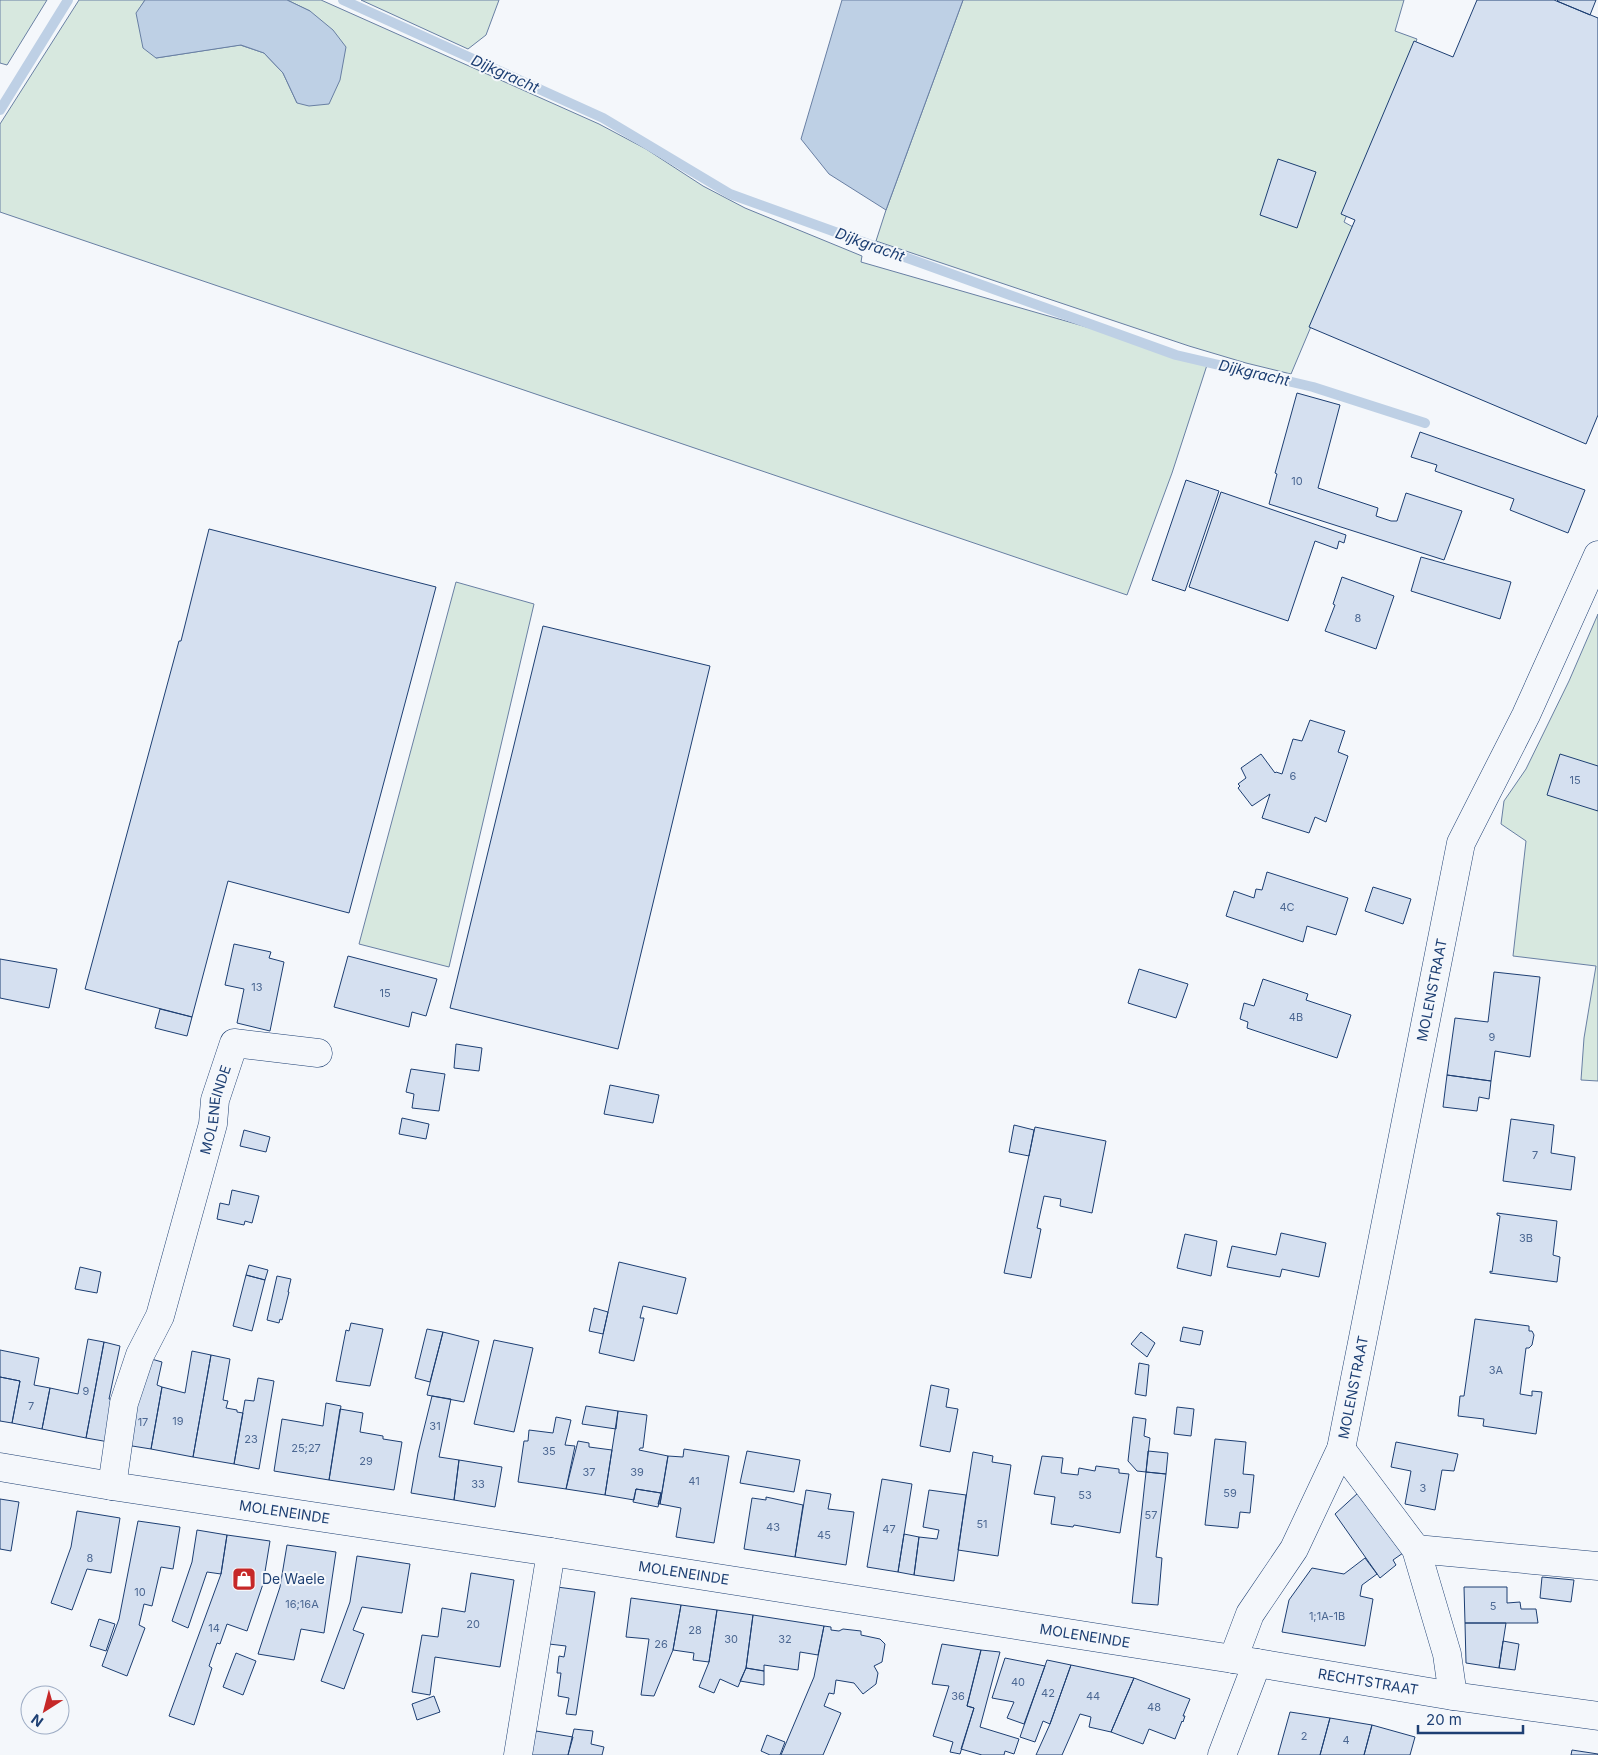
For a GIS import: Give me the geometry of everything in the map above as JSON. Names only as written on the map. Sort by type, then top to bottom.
[{"type":"street","name":"MOLENSTRAAT","points":[[1222,1755],[1245,1661],[1250,1614],[1294,1549],[1341,1449],[1460,843],[1526,715],[1598,555]]},
{"type":"street","name":"MOLENEINDE","points":[[112,1486],[124,1403],[140,1355],[160,1316],[213,1124],[215,1100],[234,1043],[318,1053]]},
{"type":"street","name":"MOLENSTRAAT","points":[[1341,1449],[1416,1549],[1447,1654],[1453,1696]]},
{"type":"street","name":"MOLENEINDE","points":[[0,1467],[112,1486],[551,1552],[1245,1661]]},
{"type":"street","points":[[1416,1549],[1598,1566]]},
{"type":"street","points":[[518,1755],[551,1552]]},
{"type":"street","name":"RECHTSTRAAT","points":[[1245,1661],[1453,1696],[1598,1716]]},
{"type":"shaded area","points":[[0,0],[47,0],[7,65],[0,63]]},
{"type":"shaded area","points":[[79,0],[145,0],[137,13],[156,58],[240,45],[264,53],[283,73],[297,103],[310,11],[287,0],[321,0],[599,124],[646,149],[703,186],[745,208],[862,256],[861,262],[1208,362],[1172,473],[1127,595],[0,212],[0,124]]},
{"type":"shaded area","points":[[361,0],[499,0],[486,35],[468,49]]},
{"type":"shaded area","points":[[963,0],[1404,0],[1395,31],[1417,39],[1344,222],[1353,227],[1291,374],[1189,346],[876,241]]},
{"type":"shaded area","points":[[456,582],[534,604],[449,967],[359,944]]},
{"type":"shaded area","points":[[1598,614],[1598,1081],[1581,1080],[1584,1038],[1596,966],[1513,956],[1526,841],[1501,824],[1504,801],[1526,769],[1569,681]]},
{"type":"water","points":[[145,0],[287,0],[310,11],[333,30],[346,47],[340,80],[329,104],[309,106],[297,103],[283,73],[264,53],[241,45],[156,58],[143,48],[136,13]]},
{"type":"water","points":[[842,0],[963,0],[886,210],[829,174],[801,139]]},
{"type":"building","points":[[1477,0],[1554,0],[1598,18],[1598,415],[1586,444],[1309,327],[1355,220],[1341,214],[1414,41],[1453,57]]},
{"type":"building","points":[[1558,0],[1596,0],[1590,15]]},
{"type":"building","points":[[1278,159],[1316,172],[1297,228],[1260,215]]},
{"type":"building","points":[[1297,393],[1340,405],[1318,488],[1378,508],[1376,516],[1391,521],[1397,521],[1406,493],[1462,511],[1444,560],[1269,504],[1277,474],[1275,473]]},
{"type":"building","points":[[1420,432],[1585,490],[1568,533],[1510,510],[1514,499],[1435,471],[1437,465],[1411,457]]},
{"type":"building","points":[[1186,480],[1219,491],[1185,591],[1152,580]]},
{"type":"building","points":[[1221,492],[1346,535],[1344,543],[1339,541],[1337,549],[1315,541],[1288,621],[1189,587]]},
{"type":"building","points":[[209,529],[436,587],[349,913],[228,881],[192,1017],[85,989],[179,641],[181,641]]},
{"type":"building","points":[[1421,557],[1511,582],[1500,619],[1411,591]]},
{"type":"building","points":[[1342,577],[1394,596],[1376,649],[1325,631],[1335,605],[1333,604]]},
{"type":"building","points":[[543,626],[710,666],[618,1049],[450,1008]]},
{"type":"building","points":[[1310,720],[1345,731],[1338,752],[1348,756],[1326,822],[1315,817],[1309,833],[1262,818],[1270,794],[1252,806],[1238,788],[1240,786],[1238,784],[1246,778],[1241,768],[1261,754],[1275,773],[1282,774],[1293,739],[1302,741]]},
{"type":"building","points":[[1560,754],[1598,766],[1598,811],[1547,795]]},
{"type":"building","points":[[1267,872],[1348,898],[1336,935],[1307,926],[1303,942],[1226,916],[1234,891],[1254,898],[1256,889],[1262,890]]},
{"type":"building","points":[[1373,887],[1411,899],[1403,924],[1365,911]]},
{"type":"building","points":[[234,944],[271,952],[269,958],[284,962],[270,1031],[237,1023],[244,989],[225,985]]},
{"type":"building","points":[[348,956],[437,979],[426,1016],[412,1012],[409,1027],[334,1007]]},
{"type":"building","points":[[0,959],[57,969],[49,1008],[0,998]]},
{"type":"building","points":[[1139,969],[1188,984],[1176,1018],[1128,1003]]},
{"type":"building","points":[[1494,972],[1540,977],[1530,1057],[1495,1051],[1491,1081],[1447,1075],[1455,1018],[1488,1022]]},
{"type":"building","points":[[1263,979],[1308,994],[1306,1000],[1351,1015],[1337,1058],[1247,1028],[1248,1022],[1240,1019],[1244,1003],[1254,1006]]},
{"type":"building","points":[[160,1009],[192,1017],[187,1036],[155,1028]]},
{"type":"building","points":[[456,1044],[482,1048],[479,1071],[454,1068]]},
{"type":"building","points":[[411,1069],[445,1074],[439,1111],[412,1108],[414,1094],[406,1092]]},
{"type":"building","points":[[1447,1075],[1491,1081],[1489,1099],[1479,1097],[1477,1111],[1443,1107]]},
{"type":"building","points":[[610,1085],[659,1095],[653,1123],[604,1114]]},
{"type":"building","points":[[402,1118],[429,1124],[426,1139],[399,1134]]},
{"type":"building","points":[[1511,1119],[1554,1125],[1551,1153],[1575,1157],[1571,1190],[1503,1181]]},
{"type":"building","points":[[1014,1125],[1034,1130],[1029,1156],[1009,1152]]},
{"type":"building","points":[[1035,1127],[1106,1141],[1092,1213],[1060,1206],[1061,1199],[1044,1196],[1037,1228],[1041,1229],[1031,1278],[1004,1273]]},
{"type":"building","points":[[244,1130],[270,1137],[266,1152],[240,1146]]},
{"type":"building","points":[[232,1190],[259,1196],[252,1223],[245,1221],[244,1225],[217,1219],[220,1203],[229,1205]]},
{"type":"building","points":[[1497,1213],[1557,1221],[1553,1255],[1560,1257],[1557,1282],[1490,1273],[1490,1271],[1492,1272],[1500,1216]]},
{"type":"building","points":[[1281,1233],[1326,1243],[1319,1277],[1282,1269],[1280,1277],[1227,1267],[1232,1246],[1276,1255]]},
{"type":"building","points":[[1185,1234],[1217,1241],[1211,1276],[1177,1268]]},
{"type":"building","points":[[619,1262],[686,1278],[677,1314],[643,1306],[640,1318],[644,1318],[634,1361],[599,1353]]},
{"type":"building","points":[[249,1265],[268,1270],[265,1280],[246,1275]]},
{"type":"building","points":[[80,1267],[101,1272],[97,1293],[75,1289]]},
{"type":"building","points":[[246,1275],[265,1280],[252,1331],[233,1326]]},
{"type":"building","points":[[277,1276],[291,1279],[282,1320],[280,1319],[279,1323],[267,1320]]},
{"type":"building","points":[[594,1308],[608,1312],[603,1334],[589,1331]]},
{"type":"building","points":[[1475,1319],[1529,1326],[1529,1331],[1532,1331],[1534,1335],[1532,1345],[1526,1348],[1520,1394],[1532,1396],[1532,1391],[1542,1392],[1536,1434],[1483,1426],[1484,1419],[1458,1416],[1460,1396],[1464,1396]]},
{"type":"building","points":[[351,1323],[383,1329],[370,1386],[336,1381],[346,1330],[349,1331]]},
{"type":"building","points":[[1183,1327],[1203,1331],[1200,1345],[1180,1341]]},
{"type":"building","points":[[427,1329],[443,1332],[430,1382],[415,1378]]},
{"type":"building","points":[[443,1332],[479,1341],[464,1402],[427,1395]]},
{"type":"building","points":[[1141,1332],[1155,1343],[1147,1357],[1131,1344]]},
{"type":"building","points":[[88,1339],[104,1342],[86,1438],[42,1429],[50,1388],[78,1394]]},
{"type":"building","points":[[494,1340],[533,1348],[514,1432],[474,1424]]},
{"type":"building","points":[[104,1342],[120,1346],[109,1399],[117,1401],[109,1442],[86,1438]]},
{"type":"building","points":[[0,1350],[39,1358],[34,1385],[50,1388],[42,1429],[12,1423],[20,1381],[0,1377]]},
{"type":"building","points":[[192,1351],[211,1355],[193,1457],[151,1449],[162,1387],[185,1393]]},
{"type":"building","points":[[211,1355],[230,1359],[223,1400],[228,1401],[226,1408],[243,1413],[234,1464],[193,1457]]},
{"type":"building","points":[[148,1358],[162,1362],[157,1385],[162,1387],[151,1449],[126,1445]]},
{"type":"building","points":[[1139,1363],[1149,1365],[1146,1396],[1135,1394]]},
{"type":"building","points":[[0,1377],[20,1381],[12,1423],[0,1421]]},
{"type":"building","points":[[258,1378],[274,1381],[259,1469],[234,1464],[245,1400],[254,1401]]},
{"type":"building","points":[[931,1385],[949,1389],[946,1407],[958,1409],[950,1452],[920,1446]]},
{"type":"building","points":[[432,1396],[451,1399],[439,1457],[459,1460],[454,1500],[411,1493],[418,1453]]},
{"type":"building","points":[[326,1403],[341,1406],[329,1480],[274,1471],[282,1419],[323,1426]]},
{"type":"building","points":[[586,1406],[618,1411],[616,1429],[582,1424]]},
{"type":"building","points":[[1177,1407],[1194,1409],[1191,1436],[1174,1434]]},
{"type":"building","points":[[340,1409],[363,1413],[360,1432],[402,1442],[394,1490],[329,1480]]},
{"type":"building","points":[[618,1411],[647,1415],[643,1448],[639,1450],[668,1456],[660,1504],[658,1504],[661,1493],[636,1489],[634,1500],[605,1495]]},
{"type":"building","points":[[556,1417],[571,1420],[565,1445],[575,1446],[566,1489],[518,1482],[524,1441],[528,1441],[529,1430],[553,1433]]},
{"type":"building","points":[[1133,1417],[1146,1419],[1144,1436],[1150,1438],[1146,1472],[1137,1471],[1128,1461]]},
{"type":"building","points":[[1215,1439],[1246,1442],[1243,1474],[1254,1475],[1250,1513],[1240,1512],[1238,1528],[1205,1525]]},
{"type":"building","points":[[578,1441],[589,1443],[589,1447],[612,1450],[605,1495],[566,1489]]},
{"type":"building","points":[[1396,1442],[1458,1454],[1454,1471],[1442,1470],[1435,1510],[1405,1504],[1411,1471],[1391,1467]]},
{"type":"building","points":[[684,1449],[729,1456],[714,1543],[676,1537],[681,1508],[660,1504],[668,1456],[683,1457]]},
{"type":"building","points":[[747,1451],[800,1460],[794,1492],[740,1483]]},
{"type":"building","points":[[1148,1451],[1168,1453],[1166,1474],[1146,1472]]},
{"type":"building","points":[[973,1452],[993,1456],[992,1462],[1011,1465],[998,1556],[958,1550]]},
{"type":"building","points":[[1042,1456],[1063,1458],[1061,1473],[1078,1475],[1079,1468],[1095,1471],[1096,1466],[1119,1469],[1119,1473],[1129,1474],[1120,1533],[1074,1525],[1073,1527],[1051,1524],[1055,1497],[1034,1494]]},
{"type":"building","points":[[459,1460],[502,1467],[495,1507],[454,1500]]},
{"type":"building","points":[[1146,1472],[1166,1474],[1156,1557],[1162,1558],[1158,1605],[1132,1603]]},
{"type":"building","points":[[882,1479],[912,1484],[898,1572],[867,1567]]},
{"type":"building","points":[[636,1489],[661,1493],[658,1507],[633,1502]]},
{"type":"building","points":[[806,1490],[831,1494],[828,1509],[854,1512],[846,1565],[795,1557]]},
{"type":"building","points":[[929,1490],[966,1495],[954,1581],[914,1575],[919,1537],[937,1539],[939,1530],[923,1527]]},
{"type":"building","points":[[1359,1492],[1403,1553],[1393,1560],[1396,1565],[1380,1578],[1335,1514]]},
{"type":"building","points":[[766,1497],[803,1505],[795,1557],[744,1549],[752,1498],[766,1500]]},
{"type":"building","points":[[0,1499],[19,1502],[11,1551],[0,1549]]},
{"type":"building","points":[[77,1511],[120,1518],[111,1573],[87,1569],[72,1610],[51,1603],[71,1547]]},
{"type":"building","points":[[138,1521],[180,1527],[173,1569],[161,1567],[152,1606],[144,1604],[139,1625],[145,1628],[127,1676],[102,1666],[119,1619]]},
{"type":"building","points":[[197,1530],[227,1535],[221,1574],[207,1572],[188,1628],[172,1621],[192,1562]]},
{"type":"building","points":[[904,1534],[919,1537],[914,1575],[898,1572]]},
{"type":"building","points":[[227,1535],[270,1541],[263,1584],[247,1631],[227,1624],[220,1644],[217,1643],[209,1666],[212,1668],[194,1725],[169,1716],[221,1574]]},
{"type":"building","points":[[287,1545],[336,1552],[324,1633],[301,1629],[294,1660],[258,1654],[280,1587]]},
{"type":"building","points":[[357,1556],[410,1564],[402,1613],[362,1607],[353,1630],[364,1634],[344,1689],[321,1681],[350,1602]]},
{"type":"building","points":[[1365,1558],[1377,1574],[1362,1585],[1360,1596],[1373,1599],[1365,1646],[1282,1632],[1289,1600],[1312,1568],[1344,1574]]},
{"type":"building","points":[[471,1573],[514,1580],[500,1667],[435,1657],[430,1695],[412,1692],[422,1635],[438,1637],[442,1608],[465,1612]]},
{"type":"building","points":[[1542,1577],[1574,1580],[1571,1602],[1540,1598]]},
{"type":"building","points":[[557,1587],[595,1592],[576,1715],[566,1714],[569,1698],[558,1696],[561,1673],[557,1673],[559,1656],[564,1657],[566,1646],[549,1644]]},
{"type":"building","points":[[1464,1587],[1507,1587],[1507,1603],[1520,1602],[1521,1609],[1536,1609],[1538,1623],[1465,1623]]},
{"type":"building","points":[[631,1598],[681,1605],[673,1650],[654,1696],[641,1695],[649,1639],[626,1637]]},
{"type":"building","points":[[681,1605],[717,1610],[709,1662],[693,1660],[694,1653],[673,1650]]},
{"type":"building","points":[[717,1610],[753,1615],[746,1668],[738,1687],[720,1679],[714,1693],[699,1687],[709,1662]]},
{"type":"building","points":[[753,1615],[824,1626],[818,1655],[800,1652],[798,1670],[764,1665],[764,1671],[746,1668]]},
{"type":"building","points":[[99,1619],[115,1624],[106,1651],[90,1646]]},
{"type":"building","points":[[1465,1623],[1506,1623],[1499,1668],[1466,1663]]},
{"type":"building","points":[[824,1626],[831,1627],[831,1630],[861,1631],[861,1635],[880,1639],[885,1644],[882,1662],[874,1666],[878,1673],[876,1684],[863,1694],[854,1683],[836,1680],[834,1694],[829,1693],[824,1706],[841,1713],[823,1755],[781,1755],[814,1677]]},
{"type":"building","points":[[1503,1641],[1519,1644],[1515,1670],[1499,1668]]},
{"type":"building","points":[[942,1644],[981,1650],[967,1706],[974,1708],[960,1754],[950,1752],[953,1742],[933,1736],[949,1686],[932,1684]]},
{"type":"building","points":[[981,1650],[1000,1652],[980,1727],[1019,1739],[1014,1754],[1005,1751],[1004,1755],[982,1755],[961,1749],[974,1708],[967,1706]]},
{"type":"building","points":[[236,1653],[256,1661],[243,1695],[223,1687]]},
{"type":"building","points":[[1005,1658],[1045,1666],[1024,1724],[1007,1718],[1014,1702],[992,1698]]},
{"type":"building","points":[[1047,1660],[1071,1665],[1050,1724],[1043,1721],[1035,1742],[1020,1737]]},
{"type":"building","points":[[1071,1665],[1134,1678],[1111,1732],[1089,1727],[1091,1717],[1080,1714],[1062,1755],[1036,1755],[1050,1724]]},
{"type":"building","points":[[746,1668],[764,1671],[764,1685],[740,1681]]},
{"type":"building","points":[[1134,1678],[1190,1699],[1183,1716],[1185,1716],[1183,1722],[1175,1739],[1149,1729],[1143,1744],[1111,1732]]},
{"type":"building","points":[[434,1696],[440,1712],[417,1720],[412,1704]]},
{"type":"building","points":[[1290,1712],[1330,1718],[1320,1755],[1278,1755]]},
{"type":"building","points":[[1330,1718],[1372,1725],[1364,1755],[1320,1755]]},
{"type":"building","points":[[1372,1725],[1415,1737],[1410,1755],[1364,1755]]},
{"type":"building","points":[[574,1729],[593,1731],[591,1744],[604,1747],[602,1755],[568,1755]]},
{"type":"building","points":[[536,1731],[573,1737],[568,1755],[530,1755]]},
{"type":"building","points":[[767,1735],[785,1742],[780,1755],[770,1755],[761,1751]]},
{"type":"building","points":[[1572,1750],[1598,1754],[1598,1755],[1571,1755]]},
{"type":"waterway","name":"Dijkgracht","points":[[0,110],[68,0]]},
{"type":"waterway","name":"Dijkgracht","points":[[343,0],[603,118],[730,194],[1176,355],[1313,387],[1425,423]]},
{"type":"place","name":"De Waele","points":[[244,1579]]}]
